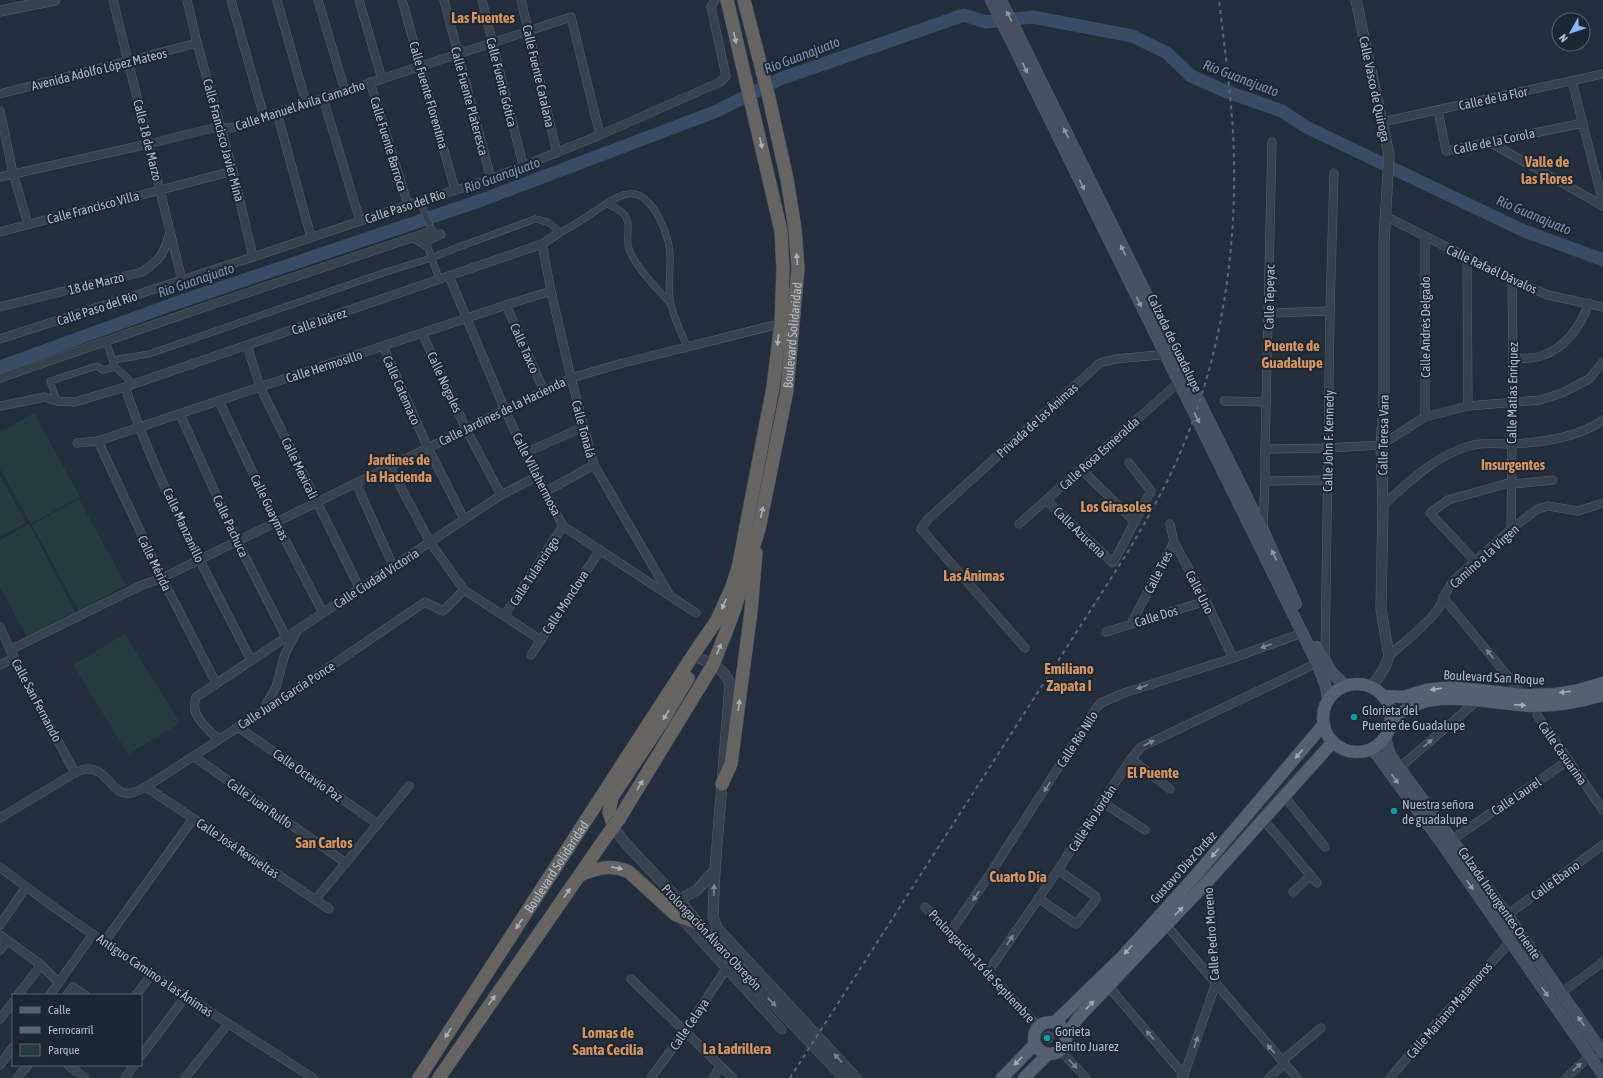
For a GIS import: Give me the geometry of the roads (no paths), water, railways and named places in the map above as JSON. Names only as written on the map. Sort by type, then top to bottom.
[{"type":"highway","name":"Boulevard Solidaridad","points":[[419,1078],[717,620],[731,589],[738,568],[772,393],[781,323],[783,269],[781,231],[727,0]]},
{"type":"highway","name":"Boulevard Solidaridad","points":[[438,1078],[614,827],[713,665],[735,608],[759,529],[788,390],[798,269],[795,229],[788,179],[762,66],[744,0]]},
{"type":"highway","points":[[722,784],[731,764],[751,611],[759,529]]},
{"type":"highway","points":[[614,827],[609,812],[612,797],[662,722],[688,678],[693,655]]},
{"type":"highway","points":[[580,875],[604,867],[620,868],[629,872],[676,915],[698,923]]},
{"type":"main road","name":"Calzada de Guadalupe","points":[[994,0],[1012,33],[1170,354],[1262,530],[1310,633],[1321,662],[1328,701]]},
{"type":"main road","name":"Calzada de Guadalupe","points":[[1170,354],[1178,383],[1302,633],[1321,662],[1346,686]]},
{"type":"main road","name":"Boulevard San Roque","points":[[1384,696],[1403,697],[1426,690],[1452,687],[1523,695],[1575,691],[1603,683]]},
{"type":"main road","points":[[1359,684],[1372,687],[1384,696],[1391,713],[1391,722],[1385,738],[1378,745],[1361,752],[1342,748],[1333,742],[1327,734],[1324,724],[1324,712],[1328,701],[1336,692],[1346,686],[1359,684]]},
{"type":"main road","name":"Boulevard San Roque","points":[[1391,722],[1408,707],[1429,701],[1452,698],[1532,706],[1557,706],[1603,695]]},
{"type":"main road","name":"Gustavo Díaz Ordaz","points":[[1055,1022],[1122,957],[1197,874],[1324,724]]},
{"type":"main road","name":"Calzada Insurgentes Oriente","points":[[1385,738],[1387,749],[1448,842],[1510,942],[1603,1075]]},
{"type":"main road","name":"Gustavo Díaz Ordaz","points":[[1066,1036],[1074,1023],[1208,881],[1333,742]]},
{"type":"main road","name":"Calzada Insurgentes Oriente","points":[[1370,749],[1377,755],[1507,915],[1601,1050]]},
{"type":"main road","points":[[1024,1078],[1054,1052],[1064,1046],[1066,1036],[1062,1028],[1055,1022],[1046,1022],[1038,1026],[1034,1035],[1035,1044],[1040,1051],[1054,1052]]},
{"type":"main road","points":[[1002,1078],[1035,1044]]},
{"type":"street","points":[[0,11],[55,0]]},
{"type":"street","name":"Calle 18 de Marzo","points":[[113,0],[148,144],[171,230],[182,280]]},
{"type":"street","name":"Calle Francisco Javier Mina","points":[[187,0],[233,171],[253,257]]},
{"type":"street","points":[[231,0],[264,117]]},
{"type":"street","points":[[277,0],[306,103]]},
{"type":"street","points":[[318,0],[344,91]]},
{"type":"street","points":[[359,0],[382,79]]},
{"type":"street","name":"Calle Fuente Florentina","points":[[402,0],[455,190]]},
{"type":"street","name":"Calle Fuente Plateresca","points":[[444,0],[491,179]]},
{"type":"street","name":"Calle Fuente Gótica","points":[[482,0],[523,165]]},
{"type":"street","name":"Calle Fuente Catalana","points":[[521,0],[557,153]]},
{"type":"street","name":"Calle Paso del Río","points":[[0,339],[491,179],[600,135],[720,82],[726,76],[711,7],[715,0]]},
{"type":"street","name":"Calle Vasco de Quiroga","points":[[1356,0],[1389,155],[1387,178]]},
{"type":"street","name":"Calle Manuel Ávila Camacho","points":[[0,176],[221,128],[232,128],[570,17],[600,135]]},
{"type":"street","name":"Avenida Adolfo López Mateos","points":[[0,94],[198,43]]},
{"type":"street","name":"Calle de la Flor","points":[[1382,122],[1603,74]]},
{"type":"street","points":[[1572,81],[1603,203]]},
{"type":"street","name":"Calle Fuente Barroca","points":[[370,82],[408,205]]},
{"type":"street","points":[[323,98],[360,221]]},
{"type":"street","name":"Calle de la Corola","points":[[1438,110],[1446,151],[1583,123]]},
{"type":"street","points":[[0,111],[14,173],[28,224]]},
{"type":"street","points":[[277,113],[311,238]]},
{"type":"street","name":"Calle Tepeyac","points":[[1260,547],[1265,481],[1272,142]]},
{"type":"street","points":[[1489,142],[1603,206]]},
{"type":"street","name":"Calle Francisco Villa","points":[[0,232],[233,171]]},
{"type":"street","name":"Calle John F. Kennedy","points":[[1321,662],[1334,174]]},
{"type":"street","name":"Calle Teresa Vara","points":[[1387,178],[1385,216],[1384,406],[1381,445],[1383,505],[1381,609],[1389,656]]},
{"type":"street","points":[[113,360],[156,352],[383,273],[432,258],[535,219],[545,220],[553,225],[559,233],[573,226],[607,204],[626,194],[632,193],[639,194],[654,209],[665,232],[670,254],[670,303],[678,328],[687,346]]},
{"type":"street","points":[[420,201],[432,231],[425,241]]},
{"type":"street","points":[[607,204],[619,210],[624,215],[629,225],[629,250],[639,267],[670,303]]},
{"type":"street","name":"Calle Rafaél Dávalos","points":[[1385,216],[1512,280],[1548,295],[1603,307]]},
{"type":"street","name":"18 de Marzo","points":[[0,307],[142,272],[155,263],[162,255],[171,230]]},
{"type":"street","name":"Calle Juárez","points":[[0,406],[45,397],[57,401],[75,402],[125,387],[542,244],[559,233]]},
{"type":"street","name":"Calle Andrés Delgado","points":[[1425,237],[1425,417]]},
{"type":"street","points":[[0,378],[412,238],[425,241]]},
{"type":"street","points":[[412,238],[425,241]]},
{"type":"street","points":[[425,241],[439,279]]},
{"type":"street","name":"Calle Tonalá","points":[[542,244],[571,378],[594,465],[671,596]]},
{"type":"street","points":[[1467,258],[1468,406]]},
{"type":"street","name":"Calle Villahermosa","points":[[449,276],[465,318],[505,410],[525,453],[563,526],[696,613]]},
{"type":"street","name":"Calle Matías Enríquez","points":[[1511,529],[1513,402],[1512,280]]},
{"type":"street","name":"Calle Hermosillo","points":[[77,443],[98,441],[465,318],[551,291]]},
{"type":"street","points":[[1513,359],[1543,356],[1563,344],[1583,319],[1589,303]]},
{"type":"street","name":"Calle Taxco","points":[[506,305],[544,391]]},
{"type":"street","points":[[1269,313],[1330,311]]},
{"type":"street","name":"Calle Jardines de la Hacienda","points":[[0,665],[12,654],[142,585],[162,578],[571,378],[623,362],[687,346],[781,323],[794,323]]},
{"type":"street","name":"Calle Nogales","points":[[422,333],[466,429],[501,495]]},
{"type":"street","points":[[106,341],[115,367],[123,372],[134,384]]},
{"type":"street","name":"Calle Mexicali","points":[[247,345],[260,387],[360,589]]},
{"type":"street","name":"Calle Catemaco","points":[[383,346],[428,448],[464,519]]},
{"type":"street","name":"Privada de las Ánimas","points":[[1025,648],[921,529],[927,520],[1100,364],[1115,359],[1170,354]]},
{"type":"street","points":[[1265,449],[1381,445],[1425,417],[1468,406],[1540,400],[1562,393],[1590,379],[1603,362]]},
{"type":"street","points":[[57,401],[50,381],[97,366],[103,370],[115,367]]},
{"type":"street","name":"Calle Rosa Esmeralda","points":[[1019,524],[1178,383]]},
{"type":"street","name":"Calle Manzanillo","points":[[125,387],[138,428],[199,559],[251,660]]},
{"type":"street","name":"Calle Guaymas","points":[[219,401],[276,522],[323,613]]},
{"type":"street","points":[[1224,401],[1266,402]]},
{"type":"street","name":"Calle Pachuca","points":[[180,414],[237,541],[286,637]]},
{"type":"street","points":[[1383,505],[1428,466],[1443,457],[1473,445],[1546,441],[1583,430],[1603,420]]},
{"type":"street","points":[[525,453],[583,427]]},
{"type":"street","name":"Calle Mérida","points":[[98,441],[162,578],[216,683]]},
{"type":"street","points":[[1081,469],[1135,522],[1151,491],[1129,463]]},
{"type":"street","points":[[545,492],[594,465]]},
{"type":"street","points":[[390,467],[430,542],[464,590],[541,640]]},
{"type":"street","name":"Calle Ciudad Victoria","points":[[219,739],[210,732],[198,716],[195,710],[196,697],[501,495],[538,476]]},
{"type":"street","points":[[1265,481],[1327,480]]},
{"type":"street","points":[[1475,561],[1430,513],[1448,500],[1512,483],[1553,480]]},
{"type":"street","points":[[356,483],[393,566]]},
{"type":"street","name":"Calle Azucena","points":[[1046,500],[1113,564],[1135,522]]},
{"type":"street","name":"Camino a la Virgen","points":[[1389,656],[1439,608],[1447,588],[1511,529],[1543,506],[1552,506],[1578,511],[1603,503]]},
{"type":"street","name":"Calle Uno","points":[[1170,524],[1174,542],[1206,601],[1233,658]]},
{"type":"street","name":"Calle Tulancingo","points":[[504,616],[563,526]]},
{"type":"street","name":"Calle Tres","points":[[1131,624],[1174,542]]},
{"type":"street","name":"Calle Monclova","points":[[531,655],[600,550]]},
{"type":"street","name":"Calle Juan García Ponce","points":[[75,773],[87,769],[99,771],[119,791],[126,793],[132,793],[146,787],[425,602],[443,611],[464,590]]},
{"type":"street","points":[[1443,597],[1523,695]]},
{"type":"street","name":"Calle Dos","points":[[1106,632],[1206,601]]},
{"type":"street","name":"Calle San Fernando","points":[[0,627],[12,654],[75,773]]},
{"type":"street","points":[[262,711],[276,687],[289,644],[300,627]]},
{"type":"street","name":"Calle Río Nilo","points":[[950,933],[1101,703],[1154,682],[1233,658],[1302,633]]},
{"type":"street","points":[[679,900],[697,890],[715,870],[730,685],[726,674],[713,665],[693,655]]},
{"type":"street","points":[[1372,687],[1385,667],[1389,656]]},
{"type":"street","name":"Calle Río Jordán","points":[[988,972],[1058,870],[1131,759],[1141,748],[1321,662]]},
{"type":"street","points":[[1399,768],[1478,700]]},
{"type":"street","name":"Calle Casuarina","points":[[1537,715],[1603,810]]},
{"type":"street","name":"Calle Octavio Paz","points":[[238,727],[378,824]]},
{"type":"street","name":"Calle Juan Rulfo","points":[[193,756],[346,863]]},
{"type":"street","points":[[1131,759],[1170,790]]},
{"type":"street","name":"Calle Laurel","points":[[1448,842],[1568,760]]},
{"type":"street","points":[[0,818],[75,773]]},
{"type":"street","points":[[315,900],[409,786]]},
{"type":"street","name":"Calle José Revueltas","points":[[146,787],[330,909]]},
{"type":"street","points":[[1284,796],[1325,847]]},
{"type":"street","points":[[1102,802],[1145,830]]},
{"type":"street","points":[[105,941],[193,818]]},
{"type":"street","points":[[1263,819],[1316,883]]},
{"type":"street","name":"Prolongación Álvaro Obregón","points":[[614,827],[645,866],[679,900],[698,923],[706,941],[815,1041]]},
{"type":"street","name":"Calle Ébano","points":[[1507,915],[1603,844]]},
{"type":"street","name":"Antiguo Camino a las Ánimas","points":[[0,867],[26,887],[152,974],[313,1078]]},
{"type":"street","name":"Prolongación Álvaro Obregón","points":[[715,870],[713,917],[717,928],[815,1041]]},
{"type":"street","points":[[1038,898],[1076,924],[1095,901],[1096,899],[1094,896],[1058,870]]},
{"type":"street","points":[[1293,892],[1310,876]]},
{"type":"street","name":"Calle Pedro Moreno","points":[[1183,1077],[1216,983],[1208,881]]},
{"type":"street","points":[[0,925],[26,887]]},
{"type":"street","name":"Prolongación 16 de Septiembre","points":[[925,906],[1038,1026]]},
{"type":"street","points":[[676,915],[706,941],[726,969],[782,1030]]},
{"type":"street","points":[[1166,924],[1297,1078]]},
{"type":"street","points":[[51,994],[94,934]]},
{"type":"street","points":[[0,950],[3,938],[41,965],[59,983]]},
{"type":"street","name":"Calle Mariano Matamoros","points":[[1390,1078],[1510,942]]},
{"type":"street","points":[[1561,993],[1603,962]]},
{"type":"street","points":[[19,994],[41,965]]},
{"type":"street","name":"Calle Celaya","points":[[651,1078],[685,1031],[726,969]]},
{"type":"street","points":[[137,994],[152,974]]},
{"type":"street","points":[[631,979],[733,1078]]},
{"type":"street","points":[[1108,986],[1183,1077]]},
{"type":"street","points":[[68,994],[72,987],[83,994]]},
{"type":"street","points":[[142,1055],[186,996]]},
{"type":"street","points":[[0,1019],[12,1003]]},
{"type":"street","points":[[185,1078],[228,1024]]},
{"type":"street","points":[[1269,1078],[1283,1062],[1321,1028]]},
{"type":"street","points":[[815,1041],[844,1078]]},
{"type":"street","points":[[815,1041],[856,1078]]},
{"type":"street","points":[[0,1065],[12,1048]]},
{"type":"street","points":[[1566,1078],[1589,1056],[1601,1050]]},
{"type":"street","points":[[1054,1052],[1086,1078]]},
{"type":"street","points":[[17,1078],[27,1066]]},
{"type":"street","points":[[69,1066],[74,1075],[85,1078]]},
{"type":"street","points":[[125,1078],[133,1066]]},
{"type":"street","points":[[713,1078],[720,1066]]},
{"type":"water","points":[[1046,1031],[1050,1031],[1054,1037],[1050,1043],[1046,1043],[1042,1039],[1042,1035]]},
{"type":"waterway","name":"Río Guanajuato","points":[[0,367],[173,304],[482,200],[717,111],[780,79],[964,15],[986,22],[1033,17],[1132,36],[1167,53],[1191,76],[1225,91],[1282,111],[1306,127],[1522,230],[1603,260]]},
{"type":"railway","points":[[790,1078],[1126,555],[1162,491],[1181,451],[1195,416],[1206,381],[1223,308],[1232,234],[1234,196],[1232,119],[1219,0]]},
{"type":"place","name":"Glorieta del Puente de Guadalupe","points":[[1354,717]]},
{"type":"place","name":"Nuestra señora de guadalupe","points":[[1394,811]]},
{"type":"place","name":"Gorieta Benito Juarez","points":[[1047,1038]]},
{"type":"district","name":"Las Fuentes","points":[[483,18]]},
{"type":"district","name":"Valle de las Flores","points":[[1547,170]]},
{"type":"district","name":"Puente de Guadalupe","points":[[1292,354]]},
{"type":"district","name":"Insurgentes","points":[[1513,465]]},
{"type":"district","name":"Jardines de la Hacienda","points":[[399,468]]},
{"type":"district","name":"Los Girasoles","points":[[1116,507]]},
{"type":"district","name":"Las Ánimas","points":[[974,576]]},
{"type":"district","name":"Emiliano Zapata I","points":[[1069,678]]},
{"type":"district","name":"El Puente","points":[[1153,773]]},
{"type":"district","name":"San Carlos","points":[[324,843]]},
{"type":"district","name":"Cuarto Día","points":[[1018,877]]},
{"type":"district","name":"Lomas de Santa Cecilia","points":[[608,1042]]},
{"type":"district","name":"La Ladrillera","points":[[737,1049]]}]
